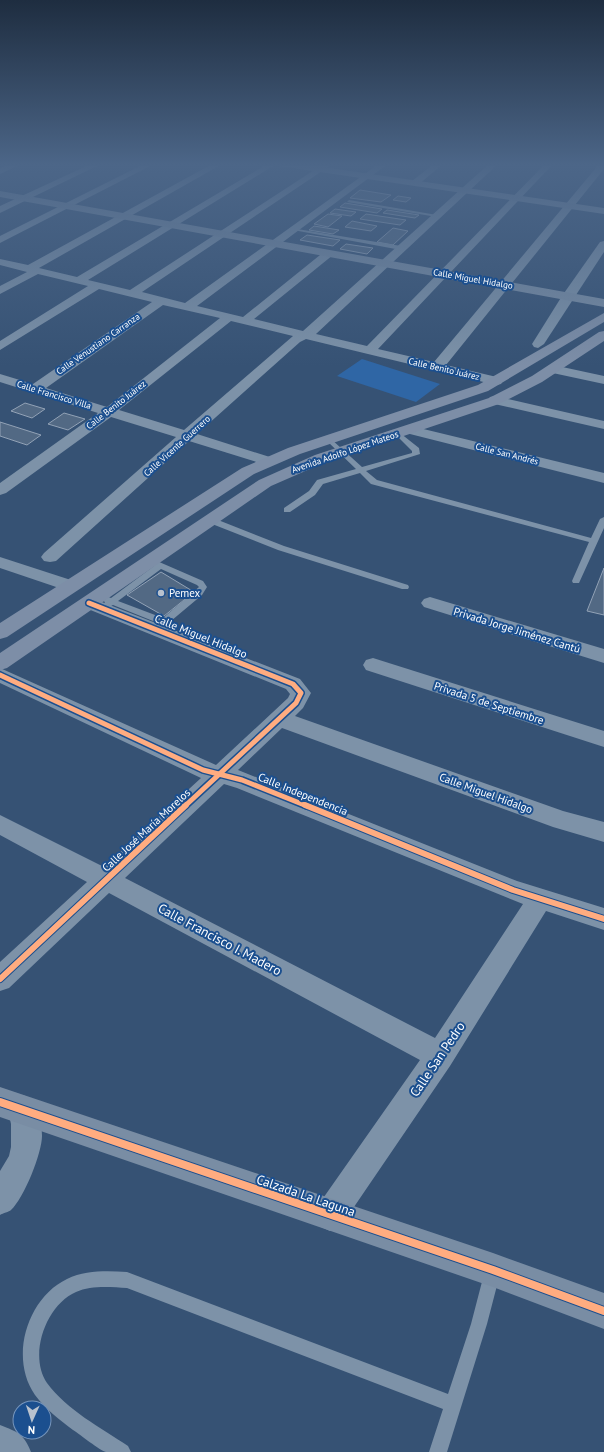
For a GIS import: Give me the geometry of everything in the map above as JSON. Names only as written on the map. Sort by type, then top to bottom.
[{"type":"main road","name":"Avenida Adolfo López Mateos","points":[[3,630],[224,486],[268,461],[473,392],[496,381],[604,317]]},
{"type":"main road","name":"Avenida Adolfo López Mateos","points":[[0,663],[100,602],[155,564],[210,520],[265,483],[284,473],[495,400],[553,369],[602,338]]},
{"type":"main road","points":[[3,630],[32,643]]},
{"type":"street","points":[[0,240],[18,231]]},
{"type":"street","points":[[0,291],[32,270],[99,231]]},
{"type":"street","points":[[80,280],[162,231]]},
{"type":"street","name":"Calle Miguel Hidalgo","points":[[204,231],[604,303]]},
{"type":"street","points":[[133,294],[227,231]]},
{"type":"street","points":[[187,307],[291,231]]},
{"type":"street","name":"Calle Vicente Guerrero","points":[[50,558],[296,339],[311,332],[421,231]]},
{"type":"street","points":[[369,351],[485,231]]},
{"type":"street","points":[[437,367],[548,231]]},
{"type":"street","points":[[538,344],[568,296],[604,244]]},
{"type":"street","points":[[245,320],[329,253]]},
{"type":"street","name":"Calle Benito Juárez","points":[[0,262],[496,381]]},
{"type":"street","points":[[0,346],[98,285]]},
{"type":"street","name":"Calle Venustiano Carranza","points":[[35,389],[162,300]]},
{"type":"street","name":"Calle Benito Juárez","points":[[0,490],[109,412],[229,317]]},
{"type":"street","points":[[553,369],[604,380]]},
{"type":"street","name":"Calle Francisco Villa","points":[[0,378],[268,461]]},
{"type":"street","points":[[495,400],[604,425]]},
{"type":"street","name":"Calle San Andrés","points":[[404,432],[604,478]]},
{"type":"street","points":[[0,562],[71,586]]},
{"type":"street","name":"Calle Miguel Hidalgo","points":[[100,602],[160,626],[293,684],[299,688],[301,693]]},
{"type":"street","name":"Privada Jorge Jiménez Cantú","points":[[430,603],[604,656]]},
{"type":"street","name":"Privada 5 de Septiembre","points":[[374,665],[604,739]]},
{"type":"street","name":"Calle Independencia","points":[[0,675],[203,770],[242,780],[539,900],[604,919]]},
{"type":"street","name":"Calle José María Morelos","points":[[0,979],[296,703],[301,693]]},
{"type":"street","name":"Calle Miguel Hidalgo","points":[[279,719],[561,820],[604,832]]},
{"type":"street","name":"Calle Francisco I. Madero","points":[[0,824],[107,879],[440,1056]]},
{"type":"street","name":"Calle San Pedro","points":[[330,1215],[440,1056],[539,900]]},
{"type":"street","points":[[0,1200],[23,1160],[28,1143],[28,1129],[11,1106]]},
{"type":"street","name":"Calzada La Laguna","points":[[11,1106],[493,1270],[604,1311]]},
{"type":"street","points":[[0,1443],[13,1452]]},
{"type":"lane","points":[[302,231],[401,248]]},
{"type":"lane","points":[[337,244],[345,239]]},
{"type":"lane","points":[[381,252],[388,246]]},
{"type":"lane","points":[[287,510],[312,493],[320,482],[416,454],[416,450],[404,432]]},
{"type":"lane","points":[[329,440],[371,480],[378,483],[593,541]]},
{"type":"lane","points":[[576,581],[604,519]]},
{"type":"lane","points":[[210,520],[281,548],[405,587]]},
{"type":"lane","points":[[155,564],[200,582],[203,587],[199,593],[160,626]]},
{"type":"lane","points":[[438,1452],[479,1324],[493,1270]]},
{"type":"lane","points":[[122,1452],[71,1418],[50,1399],[36,1378],[32,1357],[33,1335],[40,1316],[51,1301],[68,1286],[98,1280],[127,1280],[453,1404]]},
{"type":"shaded area","points":[[362,359],[440,384],[416,402],[337,376]]},
{"type":"building","points":[[314,231],[338,231],[333,234]]},
{"type":"building","points":[[390,231],[408,231],[393,245],[377,242]]},
{"type":"building","points":[[307,235],[340,240],[333,246],[300,240]]},
{"type":"building","points":[[346,244],[373,248],[367,254],[340,249]]},
{"type":"building","points":[[25,403],[45,409],[32,418],[11,411]]},
{"type":"building","points":[[64,413],[85,419],[68,430],[48,424]]},
{"type":"building","points":[[0,422],[41,435],[27,445],[0,436]]},
{"type":"building","points":[[604,568],[604,615],[587,611]]},
{"type":"building","name":"Pemex","points":[[161,572],[194,592],[164,616],[127,595]]},
{"type":"cycle path","points":[[0,979],[296,703],[301,693],[293,684],[89,603]]},
{"type":"cycle path","points":[[0,675],[203,770],[242,780],[513,890],[604,919]]},
{"type":"cycle path","points":[[0,1102],[493,1270],[604,1311]]},
{"type":"place","name":"Pemex","points":[[161,593]]}]
